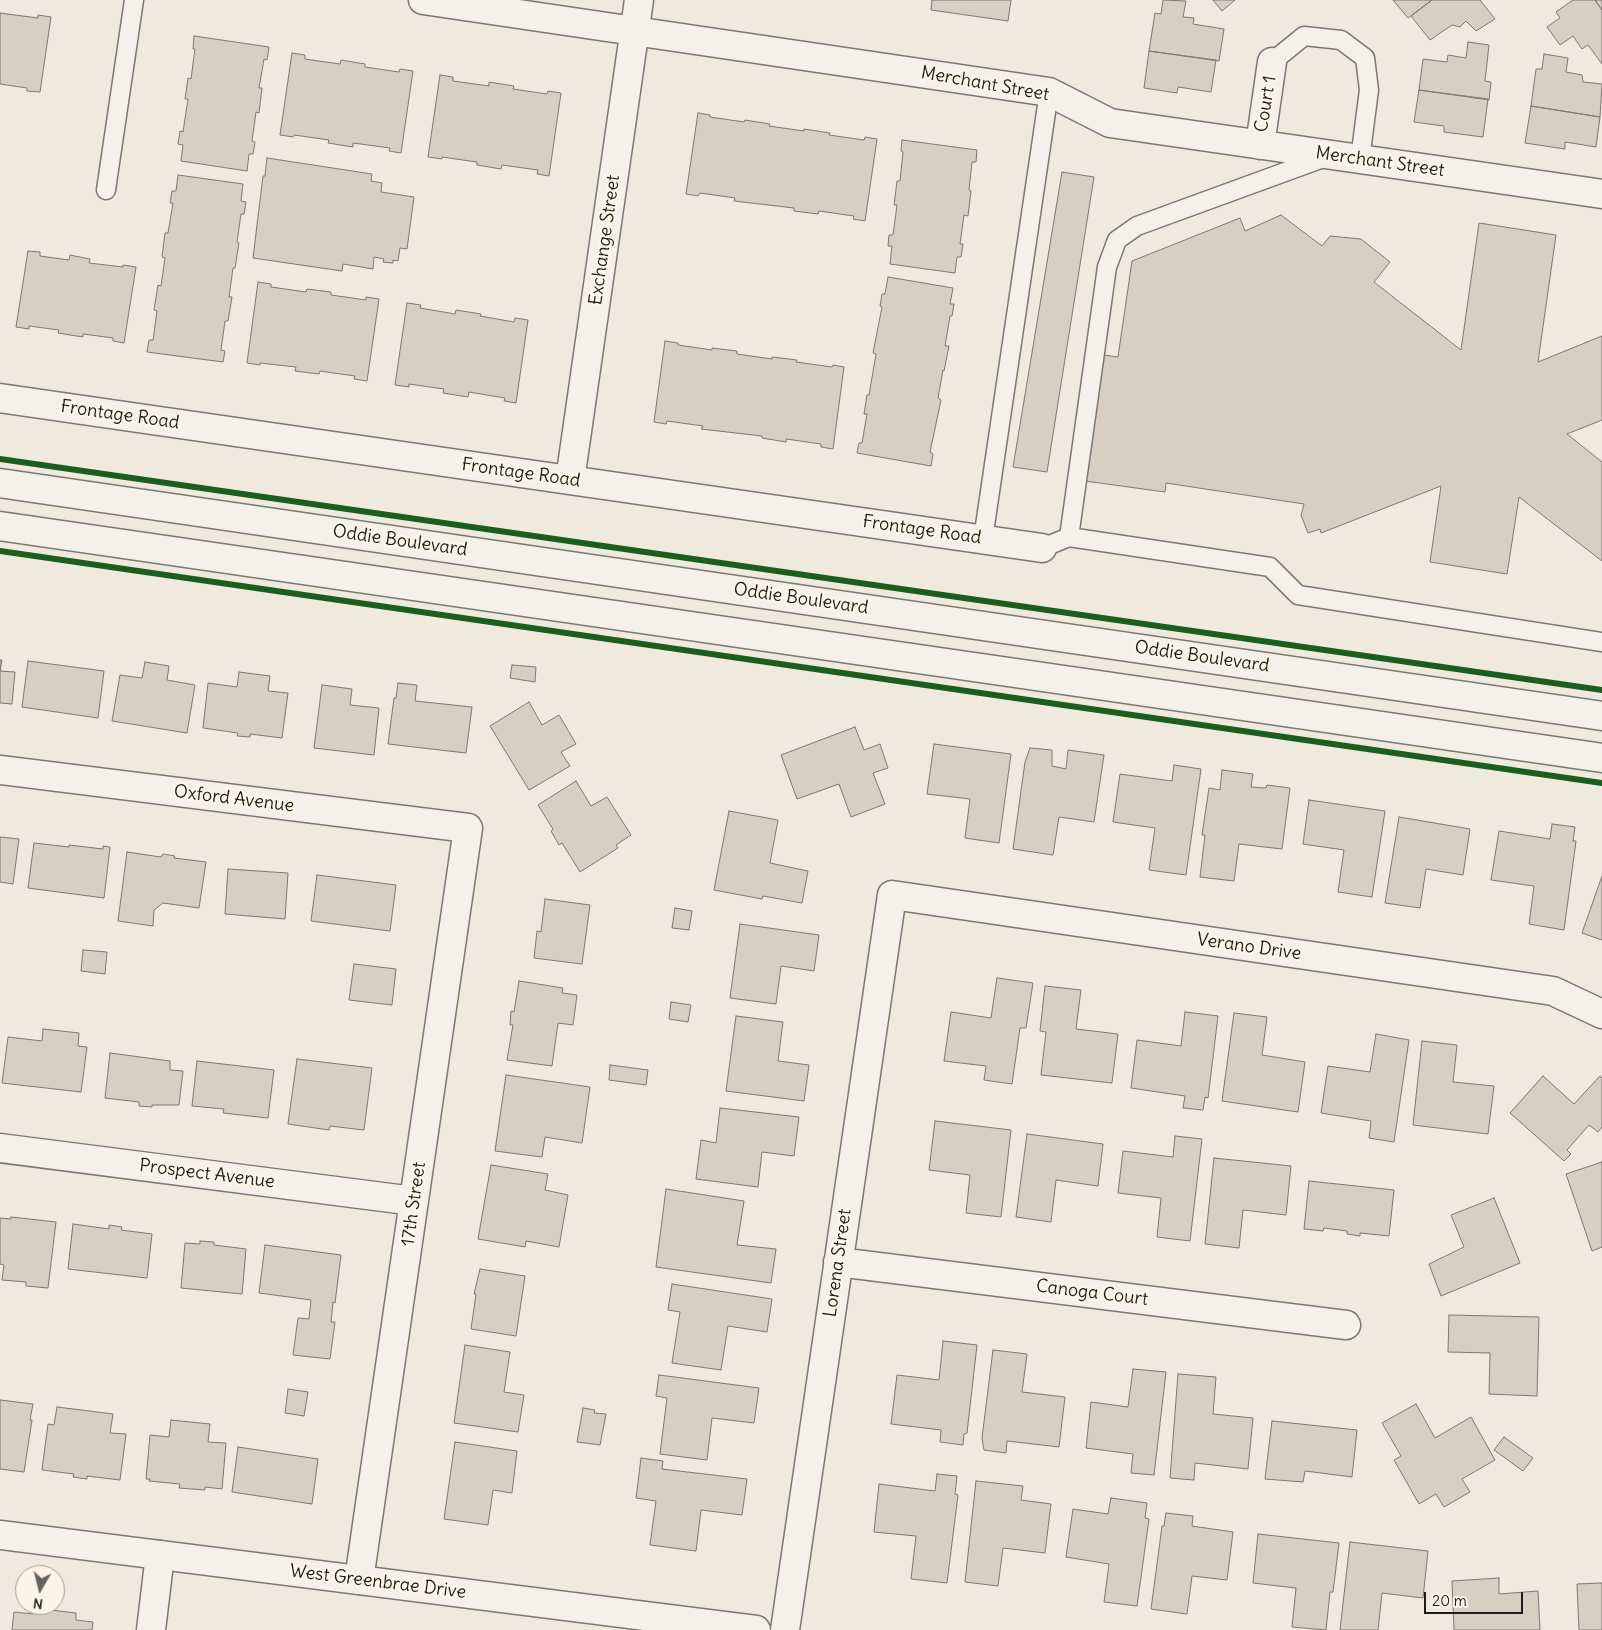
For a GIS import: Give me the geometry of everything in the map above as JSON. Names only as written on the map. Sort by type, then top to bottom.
[{"type":"street","name":"Merchant Street","points":[[423,0],[1049,92],[1110,123],[1602,194]]},
{"type":"street","name":"Exchange Street","points":[[570,480],[639,0]]},
{"type":"street","name":"Court 1","points":[[1260,145],[1272,62]]},
{"type":"street","name":"Frontage Road","points":[[0,398],[1042,548]]},
{"type":"street","name":"Oddie Boulevard","points":[[0,483],[1602,716]]},
{"type":"street","points":[[0,526],[1602,758]]},
{"type":"street","name":"Oxford Avenue","points":[[0,770],[468,828]]},
{"type":"street","name":"17th Street","points":[[359,1580],[468,828]]},
{"type":"street","name":"Verano Drive","points":[[892,896],[1553,991],[1602,1014]]},
{"type":"street","name":"Lorena Street","points":[[785,1630],[892,896]]},
{"type":"street","name":"Prospect Avenue","points":[[0,1148],[414,1201]]},
{"type":"street","name":"Canoga Court","points":[[838,1262],[1346,1325]]},
{"type":"street","name":"West Greenbrae Drive","points":[[0,1535],[756,1630]]},
{"type":"street","points":[[151,1630],[160,1555]]},
{"type":"lane","points":[[106,190],[134,0]]},
{"type":"lane","points":[[1272,62],[1304,36],[1341,40],[1365,58],[1369,90],[1360,159]]},
{"type":"lane","points":[[983,539],[1049,92]]},
{"type":"lane","points":[[1069,537],[1107,267],[1117,240],[1137,226],[1332,155]]},
{"type":"lane","points":[[1042,548],[1069,537],[1270,567],[1298,595],[1602,642]]},
{"type":"building","points":[[932,0],[1011,0],[1008,21],[931,10]]},
{"type":"building","points":[[1163,0],[1186,1],[1183,17],[1194,18],[1193,24],[1224,29],[1219,61],[1149,51],[1155,13],[1161,14]]},
{"type":"building","points":[[1213,0],[1235,0],[1222,11]]},
{"type":"building","points":[[1393,0],[1432,0],[1408,18]]},
{"type":"building","points":[[1432,0],[1480,0],[1495,19],[1476,31],[1466,21],[1460,27],[1452,25],[1430,40],[1411,16]]},
{"type":"building","points":[[1573,0],[1595,0],[1602,10],[1602,64],[1588,45],[1582,49],[1573,36],[1560,45],[1547,27],[1560,18],[1556,12]]},
{"type":"building","points":[[1595,0],[1602,0],[1602,10]]},
{"type":"building","points":[[0,13],[38,18],[38,15],[51,17],[40,92],[27,91],[27,88],[0,84]]},
{"type":"building","points":[[194,36],[269,47],[267,60],[264,59],[259,88],[262,88],[259,113],[256,112],[252,141],[255,142],[253,154],[249,154],[247,171],[181,161],[183,145],[178,144],[180,131],[183,132],[188,99],[185,99],[188,78],[191,79],[195,49],[193,49]]},
{"type":"building","points":[[1468,42],[1489,45],[1485,81],[1491,82],[1489,100],[1419,90],[1423,59],[1447,62],[1448,55],[1466,58]]},
{"type":"building","points":[[1149,51],[1216,60],[1211,92],[1178,87],[1177,93],[1144,88]]},
{"type":"building","points":[[292,53],[305,55],[305,59],[340,64],[341,60],[365,64],[365,67],[399,72],[400,69],[413,71],[401,153],[389,151],[390,148],[353,143],[353,147],[328,143],[329,140],[280,135]]},
{"type":"building","points":[[1544,54],[1568,58],[1566,72],[1582,75],[1583,82],[1602,84],[1600,117],[1531,106],[1536,69],[1542,69]]},
{"type":"building","points":[[440,75],[453,77],[453,81],[489,86],[489,82],[514,86],[513,89],[547,94],[548,91],[561,93],[549,176],[537,174],[538,170],[502,165],[501,169],[477,165],[477,162],[428,157]]},
{"type":"building","points":[[1419,90],[1488,99],[1483,137],[1444,132],[1444,126],[1414,122]]},
{"type":"building","points":[[1531,106],[1600,117],[1596,147],[1565,142],[1565,149],[1525,143]]},
{"type":"building","points":[[698,113],[710,115],[710,117],[770,124],[769,126],[830,133],[829,135],[864,140],[865,137],[877,139],[865,221],[853,219],[854,216],[819,211],[818,214],[794,211],[794,208],[734,201],[735,198],[700,193],[698,196],[686,194]]},
{"type":"building","points":[[902,140],[977,150],[976,162],[972,162],[968,216],[964,215],[960,244],[963,244],[961,257],[957,257],[955,273],[890,264],[892,246],[888,246],[889,235],[893,235],[897,205],[894,205],[897,181],[900,181],[903,152],[901,151]]},
{"type":"building","points":[[267,158],[372,174],[371,181],[382,183],[381,192],[414,197],[407,249],[400,248],[398,261],[393,260],[393,263],[383,262],[384,259],[374,257],[373,269],[343,264],[342,271],[253,258]]},
{"type":"building","points":[[1062,172],[1094,177],[1047,472],[1013,467]]},
{"type":"building","points":[[178,175],[243,184],[241,201],[246,202],[244,214],[241,214],[237,242],[239,243],[229,297],[232,297],[228,321],[225,321],[221,350],[225,351],[223,362],[147,352],[149,340],[153,340],[157,311],[154,310],[158,285],[161,286],[165,258],[162,257],[165,233],[168,233],[173,203],[170,203],[172,191],[176,191]]},
{"type":"building","points":[[1281,215],[1322,246],[1330,236],[1361,239],[1390,262],[1374,282],[1461,350],[1479,223],[1556,235],[1538,362],[1602,336],[1602,420],[1567,434],[1602,462],[1602,561],[1519,497],[1507,574],[1430,562],[1441,486],[1321,533],[1320,529],[1308,533],[1301,515],[1304,504],[1166,483],[1165,492],[1085,481],[1103,355],[1118,357],[1132,261],[1240,218],[1245,231]]},
{"type":"building","points":[[28,251],[40,252],[40,256],[69,260],[70,255],[90,259],[89,263],[136,267],[124,343],[113,341],[113,338],[83,334],[83,337],[58,333],[59,330],[29,326],[29,329],[16,327]]},
{"type":"building","points":[[888,277],[953,288],[950,304],[954,304],[945,346],[949,346],[938,398],[941,400],[930,452],[933,454],[931,466],[857,453],[859,443],[862,443],[867,414],[864,414],[876,354],[873,353],[882,307],[880,306],[882,294],[885,294]]},
{"type":"building","points":[[258,282],[271,284],[271,287],[306,292],[307,289],[366,300],[366,297],[379,299],[367,381],[354,379],[355,376],[320,371],[319,374],[295,371],[296,367],[247,363]]},
{"type":"building","points":[[407,303],[421,305],[420,308],[455,314],[456,310],[514,322],[515,318],[528,320],[516,403],[504,401],[505,398],[469,392],[468,397],[443,393],[444,389],[409,384],[409,387],[395,385]]},
{"type":"building","points":[[665,341],[712,350],[712,348],[737,351],[737,354],[844,367],[833,449],[821,447],[821,444],[786,439],[786,442],[762,438],[762,436],[701,429],[703,426],[667,421],[666,424],[654,422]]},
{"type":"building","points":[[28,661],[104,671],[98,718],[22,707]]},
{"type":"building","points":[[145,662],[169,666],[167,680],[195,685],[187,733],[112,721],[120,675],[142,678]]},
{"type":"building","points":[[512,665],[536,667],[535,682],[510,678]]},
{"type":"building","points":[[0,671],[15,672],[12,704],[0,703]]},
{"type":"building","points":[[239,672],[270,676],[268,691],[288,693],[282,738],[250,734],[250,737],[237,736],[238,733],[203,728],[208,683],[237,687]]},
{"type":"building","points":[[398,683],[417,685],[415,701],[472,707],[466,753],[388,744],[394,698],[396,698]]},
{"type":"building","points":[[322,685],[352,689],[350,705],[379,708],[374,755],[314,748]]},
{"type":"building","points":[[529,702],[542,725],[559,715],[576,744],[561,752],[570,766],[529,790],[490,726]]},
{"type":"building","points":[[855,727],[864,750],[880,744],[888,768],[873,773],[885,804],[851,817],[839,784],[797,799],[781,755]]},
{"type":"building","points":[[934,744],[1011,754],[999,843],[965,838],[970,799],[927,794]]},
{"type":"building","points":[[1030,748],[1052,750],[1052,766],[1066,769],[1068,750],[1104,755],[1094,822],[1059,817],[1053,855],[1013,849],[1025,762]]},
{"type":"building","points":[[1174,765],[1201,769],[1186,875],[1149,870],[1155,828],[1113,822],[1120,774],[1172,781]]},
{"type":"building","points":[[1222,770],[1253,774],[1251,787],[1266,788],[1267,785],[1290,788],[1282,849],[1239,844],[1234,881],[1200,877],[1205,835],[1202,835],[1209,788],[1220,790]]},
{"type":"building","points":[[576,781],[591,806],[607,797],[631,835],[616,845],[618,848],[580,872],[562,843],[559,845],[551,831],[553,829],[538,805]]},
{"type":"building","points":[[1309,800],[1385,811],[1372,897],[1338,892],[1344,850],[1303,844]]},
{"type":"building","points":[[729,811],[778,820],[770,863],[808,871],[802,903],[763,896],[762,899],[714,890]]},
{"type":"building","points":[[1399,817],[1470,829],[1463,875],[1426,869],[1420,908],[1385,903]]},
{"type":"building","points":[[1552,824],[1575,827],[1573,841],[1576,841],[1564,930],[1529,924],[1534,886],[1491,880],[1499,831],[1550,839]]},
{"type":"building","points":[[0,837],[19,839],[13,884],[0,882]]},
{"type":"building","points":[[34,843],[103,849],[103,846],[110,847],[104,898],[28,888]]},
{"type":"building","points":[[127,852],[161,857],[163,854],[175,856],[174,858],[206,862],[199,908],[163,903],[154,910],[153,926],[118,921]]},
{"type":"building","points":[[228,869],[288,873],[285,919],[225,914]]},
{"type":"building","points":[[317,875],[396,885],[390,931],[311,921]]},
{"type":"building","points":[[1602,876],[1602,940],[1582,933]]},
{"type":"building","points":[[545,899],[590,905],[582,964],[534,958],[537,931],[541,932]]},
{"type":"building","points":[[675,908],[692,911],[689,930],[672,928]]},
{"type":"building","points":[[740,924],[819,935],[814,971],[781,966],[776,1004],[730,998]]},
{"type":"building","points":[[83,950],[107,952],[105,974],[81,971]]},
{"type":"building","points":[[354,964],[396,969],[392,1005],[349,1000]]},
{"type":"building","points":[[997,978],[1033,983],[1026,1028],[1020,1028],[1012,1084],[984,1080],[986,1066],[944,1061],[951,1012],[991,1018]]},
{"type":"building","points":[[519,981],[563,988],[562,993],[577,995],[573,1025],[558,1023],[552,1066],[507,1060],[513,1025],[510,1025],[511,1011],[514,1012]]},
{"type":"building","points":[[1045,986],[1081,990],[1076,1029],[1118,1034],[1112,1083],[1041,1075],[1046,1032],[1040,1031]]},
{"type":"building","points":[[671,1002],[691,1005],[688,1022],[669,1019]]},
{"type":"building","points":[[1185,1012],[1218,1016],[1208,1098],[1205,1097],[1203,1110],[1183,1108],[1185,1096],[1131,1088],[1137,1040],[1181,1046]]},
{"type":"building","points":[[1234,1013],[1267,1017],[1262,1055],[1305,1062],[1298,1112],[1222,1101]]},
{"type":"building","points":[[736,1016],[783,1022],[778,1061],[809,1065],[804,1101],[726,1091]]},
{"type":"building","points":[[43,1029],[79,1033],[78,1046],[87,1047],[81,1092],[2,1083],[8,1037],[42,1041]]},
{"type":"building","points":[[1376,1034],[1409,1040],[1394,1142],[1369,1138],[1371,1121],[1321,1113],[1328,1066],[1370,1072]]},
{"type":"building","points":[[1422,1041],[1457,1045],[1453,1082],[1494,1086],[1488,1134],[1413,1125]]},
{"type":"building","points":[[110,1053],[170,1061],[170,1070],[183,1071],[179,1105],[139,1106],[139,1102],[105,1098]]},
{"type":"building","points":[[297,1059],[372,1068],[364,1130],[330,1126],[329,1130],[288,1124]]},
{"type":"building","points":[[197,1061],[274,1070],[268,1118],[223,1113],[224,1109],[192,1106]]},
{"type":"building","points":[[610,1065],[648,1070],[646,1085],[609,1080]]},
{"type":"building","points":[[506,1075],[590,1087],[582,1143],[545,1137],[542,1157],[495,1151]]},
{"type":"building","points":[[1543,1076],[1574,1104],[1600,1076],[1602,1078],[1602,1127],[1598,1132],[1589,1125],[1567,1150],[1571,1154],[1564,1161],[1510,1113]]},
{"type":"building","points":[[720,1108],[799,1117],[794,1156],[762,1152],[758,1187],[696,1179],[701,1140],[716,1143]]},
{"type":"building","points":[[935,1121],[1011,1130],[1001,1217],[966,1213],[970,1175],[929,1170]]},
{"type":"building","points":[[1027,1134],[1103,1144],[1098,1186],[1056,1180],[1051,1222],[1016,1217]]},
{"type":"building","points":[[1175,1136],[1202,1139],[1190,1241],[1157,1237],[1161,1198],[1118,1193],[1123,1151],[1173,1157]]},
{"type":"building","points":[[1214,1158],[1291,1166],[1286,1215],[1243,1210],[1239,1248],[1205,1244]]},
{"type":"building","points":[[1602,1162],[1602,1247],[1592,1251],[1566,1174]]},
{"type":"building","points":[[491,1165],[548,1174],[545,1190],[568,1195],[559,1247],[526,1241],[525,1247],[478,1239]]},
{"type":"building","points":[[1309,1181],[1394,1190],[1389,1236],[1360,1233],[1360,1236],[1347,1234],[1347,1231],[1324,1228],[1323,1231],[1304,1229]]},
{"type":"building","points":[[666,1189],[744,1201],[737,1245],[776,1249],[771,1283],[656,1267]]},
{"type":"building","points":[[1494,1198],[1520,1263],[1441,1296],[1429,1264],[1464,1247],[1451,1215]]},
{"type":"building","points":[[11,1217],[56,1222],[48,1288],[26,1286],[26,1282],[2,1280],[4,1265],[0,1264],[0,1218],[11,1219]]},
{"type":"building","points":[[73,1224],[109,1229],[109,1225],[122,1227],[121,1230],[152,1234],[147,1278],[68,1269]]},
{"type":"building","points":[[200,1241],[214,1242],[214,1245],[246,1249],[242,1294],[181,1288],[185,1243],[200,1244]]},
{"type":"building","points":[[265,1245],[341,1255],[335,1303],[333,1302],[331,1322],[335,1322],[330,1359],[293,1355],[298,1318],[309,1319],[311,1300],[259,1293]]},
{"type":"building","points":[[480,1269],[525,1276],[516,1336],[471,1329],[476,1294],[474,1294]]},
{"type":"building","points":[[672,1284],[772,1299],[767,1332],[728,1326],[721,1370],[672,1363],[680,1312],[668,1310]]},
{"type":"building","points":[[1449,1315],[1539,1317],[1537,1396],[1489,1394],[1490,1353],[1448,1352]]},
{"type":"building","points":[[943,1341],[977,1345],[967,1433],[964,1434],[963,1445],[940,1442],[941,1430],[891,1424],[897,1375],[939,1380]]},
{"type":"building","points":[[465,1345],[510,1352],[504,1392],[524,1395],[518,1432],[454,1423]]},
{"type":"building","points":[[993,1350],[1027,1354],[1022,1392],[1065,1397],[1059,1447],[1007,1441],[1006,1453],[984,1450],[982,1438]]},
{"type":"building","points":[[1133,1369],[1166,1372],[1154,1475],[1131,1473],[1133,1454],[1086,1448],[1091,1402],[1128,1407]]},
{"type":"building","points":[[1178,1374],[1216,1377],[1213,1414],[1253,1418],[1248,1469],[1195,1463],[1194,1480],[1170,1478]]},
{"type":"building","points":[[659,1375],[759,1388],[754,1423],[712,1418],[707,1460],[660,1454],[667,1398],[656,1396]]},
{"type":"building","points":[[288,1389],[308,1392],[304,1416],[285,1413]]},
{"type":"building","points":[[0,1400],[33,1404],[24,1472],[0,1469]]},
{"type":"building","points":[[1416,1404],[1435,1438],[1471,1417],[1495,1460],[1462,1479],[1470,1492],[1444,1507],[1436,1494],[1419,1504],[1394,1460],[1401,1456],[1382,1423]]},
{"type":"building","points":[[57,1407],[113,1414],[110,1433],[126,1434],[120,1480],[87,1476],[87,1479],[73,1477],[74,1474],[42,1470],[48,1424],[54,1425]]},
{"type":"building","points":[[583,1408],[595,1410],[594,1413],[606,1414],[600,1445],[577,1442]]},
{"type":"building","points":[[171,1420],[210,1424],[208,1442],[226,1443],[222,1489],[205,1487],[205,1490],[179,1488],[180,1484],[149,1481],[150,1479],[146,1479],[150,1435],[169,1437]]},
{"type":"building","points":[[1272,1421],[1357,1430],[1352,1477],[1305,1471],[1303,1482],[1265,1479]]},
{"type":"building","points":[[1504,1437],[1533,1458],[1523,1471],[1494,1450]]},
{"type":"building","points":[[455,1442],[517,1451],[512,1493],[493,1490],[488,1525],[444,1519]]},
{"type":"building","points":[[238,1447],[318,1459],[312,1504],[232,1492]]},
{"type":"building","points":[[641,1458],[663,1461],[662,1469],[747,1479],[742,1515],[701,1510],[696,1551],[650,1545],[656,1501],[636,1498]]},
{"type":"building","points":[[937,1474],[957,1476],[955,1494],[958,1495],[947,1583],[911,1579],[916,1536],[874,1532],[879,1484],[935,1491]]},
{"type":"building","points":[[976,1481],[1023,1486],[1021,1500],[1051,1504],[1045,1553],[1003,1548],[998,1586],[965,1582]]},
{"type":"building","points":[[1111,1498],[1147,1503],[1145,1518],[1149,1519],[1137,1606],[1104,1602],[1109,1564],[1066,1557],[1073,1509],[1108,1514]]},
{"type":"building","points":[[1166,1513],[1193,1516],[1192,1526],[1233,1532],[1227,1580],[1192,1576],[1187,1614],[1151,1609],[1162,1526],[1164,1526]]},
{"type":"building","points":[[1258,1534],[1339,1543],[1333,1592],[1330,1592],[1326,1630],[1292,1627],[1296,1588],[1253,1583]]},
{"type":"building","points":[[1350,1542],[1428,1551],[1423,1598],[1382,1593],[1378,1630],[1340,1630]]},
{"type":"building","points":[[1499,1578],[1499,1594],[1538,1591],[1540,1630],[1454,1630],[1452,1581]]},
{"type":"building","points":[[1602,1583],[1602,1630],[1579,1630],[1577,1584]]},
{"type":"building","points":[[14,1612],[15,1615],[65,1615],[65,1612],[76,1613],[76,1620],[93,1622],[92,1630],[12,1630]]},
{"type":"cycle path","points":[[0,459],[1602,690]]},
{"type":"cycle path","points":[[0,551],[1602,783]]}]
